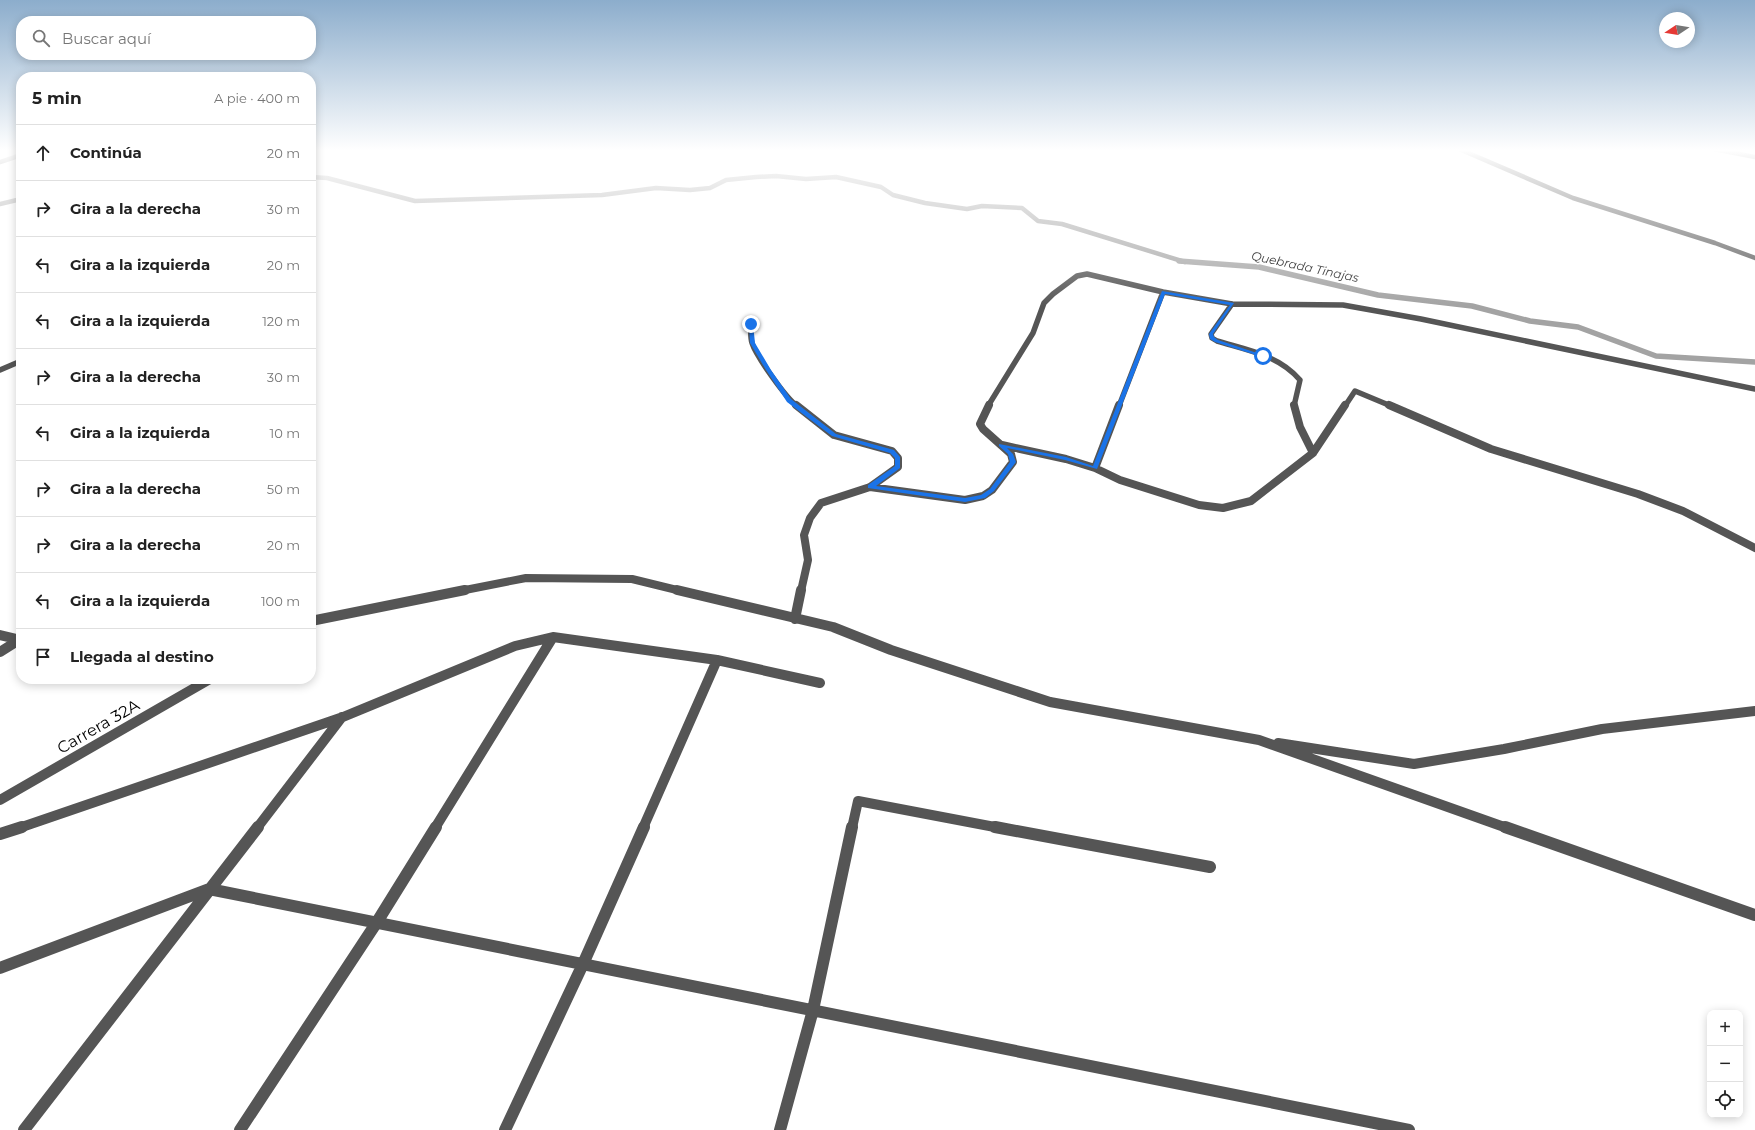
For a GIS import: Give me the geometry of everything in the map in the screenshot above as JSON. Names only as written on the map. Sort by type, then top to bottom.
[{"type":"street","points":[[1584,202],[1709,240],[1755,258]]},
{"type":"street","points":[[870,487],[965,500],[983,496],[992,490],[1013,462],[1010,454],[983,429],[980,424],[984,413],[1033,333],[1044,303],[1053,294],[1077,276],[1087,274],[1163,292],[1232,304],[1343,305],[1421,319],[1755,389]]},
{"type":"street","points":[[1095,468],[1163,292]]},
{"type":"street","points":[[1232,304],[1211,334],[1212,338],[1281,362],[1295,371],[1300,380],[1294,405],[1300,427],[1313,453]]},
{"type":"street","points":[[751,324],[752,343],[768,370],[789,400],[834,435],[892,451],[898,458],[898,467],[870,487],[822,503],[810,518],[804,535],[808,560],[795,619]]},
{"type":"street","points":[[0,370],[16,363]]},
{"type":"street","points":[[1001,445],[1066,459],[1095,468],[1120,480],[1199,505],[1223,508],[1251,501],[1313,453],[1355,391],[1491,449],[1638,494],[1683,511],[1755,548]]},
{"type":"street","points":[[316,620],[526,578],[632,579],[833,627],[891,650],[1050,702],[1259,740],[1414,764],[1504,749],[1602,729],[1755,712]]},
{"type":"street","points":[[0,635],[16,639]]},
{"type":"street","points":[[240,1130],[377,922],[553,637]]},
{"type":"street","points":[[0,834],[343,717],[515,646],[553,637],[717,660],[820,683]]},
{"type":"street","points":[[0,652],[16,642]]},
{"type":"street","points":[[505,1130],[583,964],[717,660]]},
{"type":"street","name":"Carrera 32A","points":[[0,800],[201,684]]},
{"type":"street","points":[[24,1130],[343,717]]},
{"type":"street","points":[[1259,740],[1755,915]]},
{"type":"street","points":[[780,1130],[813,1010],[858,801],[1210,867]]},
{"type":"street","points":[[0,968],[210,889],[1409,1130]]},
{"type":"waterway","name":"Quebrada Tinajas","points":[[0,204],[10,202]]},
{"type":"waterway","name":"Quebrada Tinajas","points":[[920,202],[967,209],[982,206],[1022,208],[1038,221],[1062,224],[1183,261]]},
{"type":"waterway","name":"Quebrada Tinajas","points":[[1183,261],[1259,267],[1378,295],[1472,306],[1530,321],[1578,327],[1656,356],[1755,362]]},
{"type":"route","points":[[751,324],[752,343],[768,370],[789,400],[814,421],[834,435],[861,444],[892,451],[898,458],[898,467],[870,487],[965,500],[983,496],[992,490],[1013,462],[1010,454],[1001,445],[1066,459],[1095,468],[1163,292],[1232,304],[1211,334],[1212,338],[1263,356]]}]
